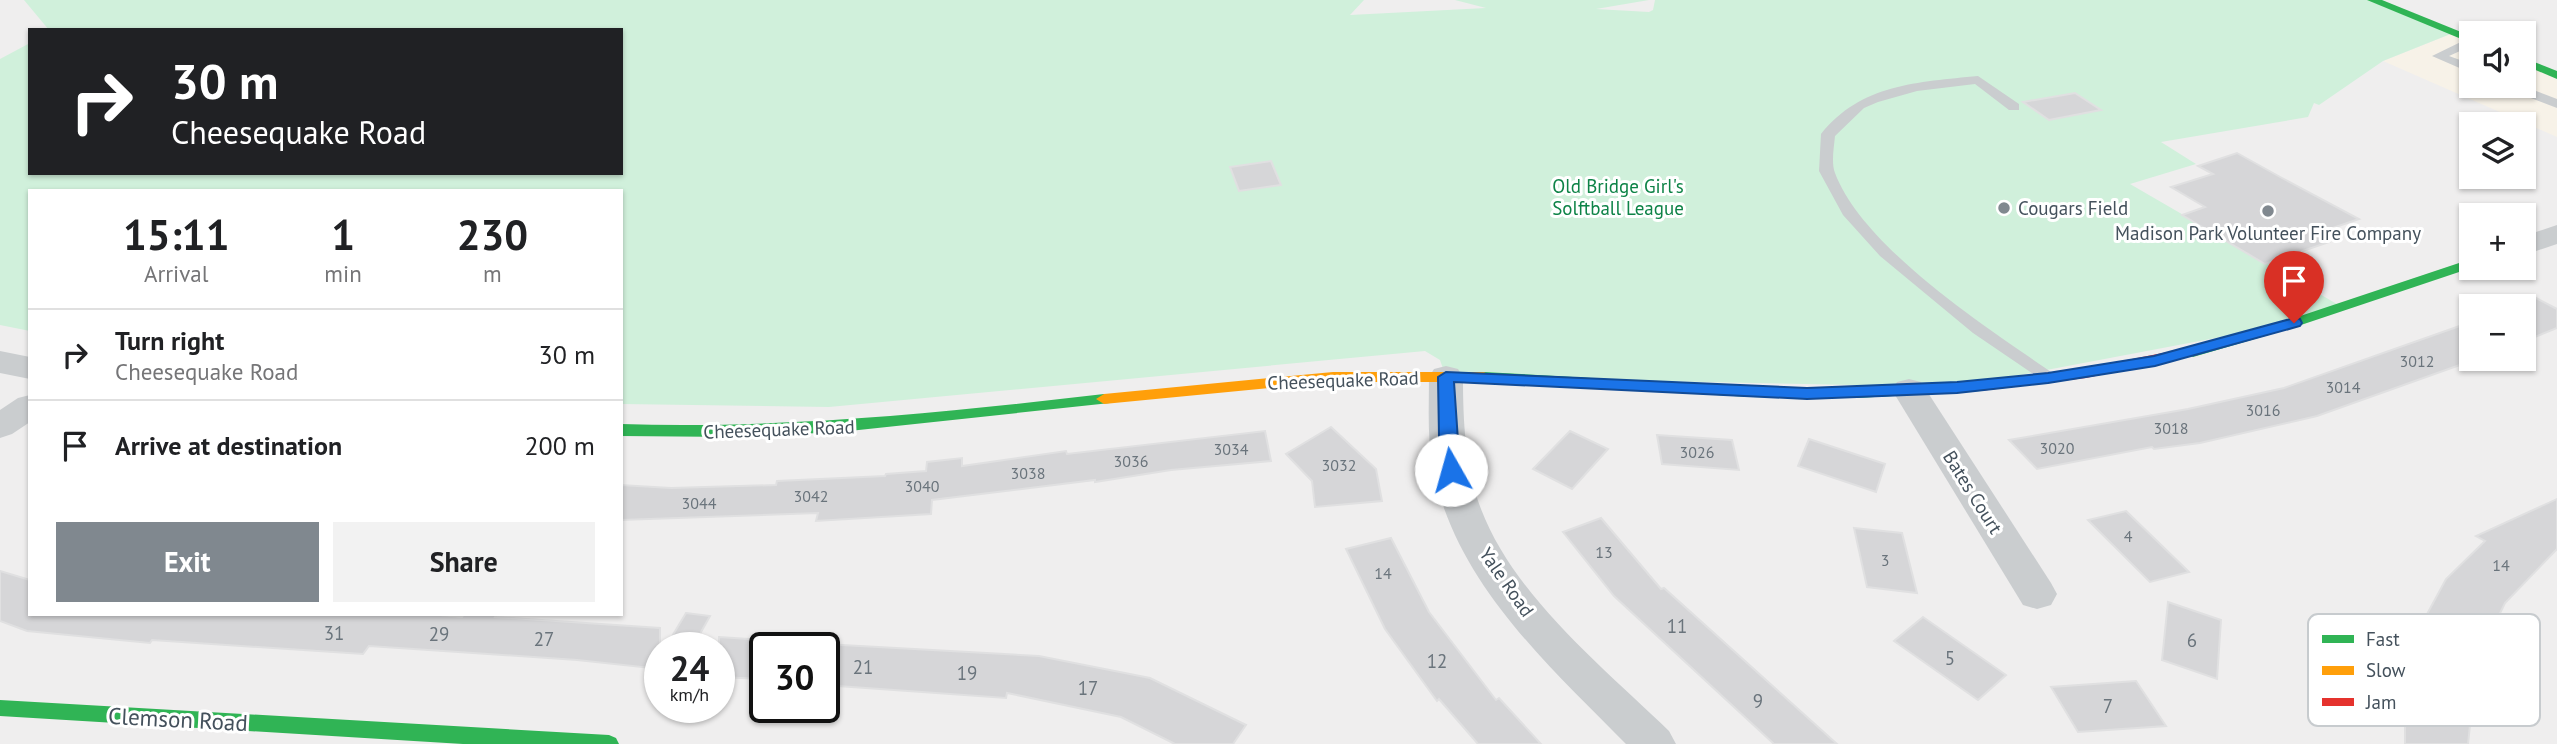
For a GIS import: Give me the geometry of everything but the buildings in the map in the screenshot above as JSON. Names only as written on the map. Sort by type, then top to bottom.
[{"type":"street","points":[[2372,0],[2459,36]]},
{"type":"street","points":[[2536,66],[2557,75]]},
{"type":"street","points":[[2536,242],[2557,234]]},
{"type":"street","name":"Cheesequake Road","points":[[623,430],[772,432],[869,425],[1190,389],[1332,377],[1446,377],[1807,393],[1909,390],[2048,378],[2191,352],[2294,323],[2459,267]]},
{"type":"street","points":[[0,362],[28,369]]},
{"type":"street","name":"Yale Road","points":[[1446,377],[1447,436],[1451,470],[1464,511],[1484,555],[1535,622],[1654,744]]},
{"type":"street","name":"Bates Court","points":[[1909,390],[2038,594]]},
{"type":"street","points":[[0,426],[28,406]]},
{"type":"street","name":"Clemson Road","points":[[0,708],[476,741],[608,744]]},
{"type":"lane","points":[[2459,46],[2438,56],[2459,64]]},
{"type":"lane","points":[[2014,107],[1978,80],[1896,92],[1858,106],[1844,115],[1832,128],[1825,143],[1825,163],[1833,188],[1849,213],[1892,261],[1944,303],[2048,378]]},
{"type":"lane","points":[[2536,95],[2555,102]]},
{"type":"shaded area","points":[[2453,33],[2459,35],[2459,94],[2383,61]]},
{"type":"shaded area","points":[[2536,66],[2557,75],[2557,137],[2536,128],[2536,112],[2500,112],[2468,98],[2536,98]]},
{"type":"green space","name":"Old Bridge Girl's Solftball League","points":[[24,0],[1364,0],[1350,15],[1486,8],[1455,0],[1649,0],[1596,9],[1649,12],[1653,10],[1655,0],[2372,0],[2453,33],[2383,61],[2319,105],[2314,103],[2308,117],[2161,142],[2196,164],[2130,184],[2342,307],[2294,323],[1957,387],[1446,377],[1440,360],[1425,351],[829,407],[623,404],[623,189],[28,189],[28,331],[0,325],[0,59],[28,44],[28,175],[623,175],[623,28],[47,28]]},
{"type":"traffic: fast","points":[[2372,0],[2459,35]]},
{"type":"traffic: fast","points":[[2536,66],[2557,75]]},
{"type":"traffic: fast","points":[[2193,352],[2287,325],[2459,267]]},
{"type":"traffic: fast","points":[[1484,377],[1751,392],[1857,393],[1980,386]]},
{"type":"traffic: fast","points":[[623,430],[712,432],[802,429],[915,420],[1104,399]]},
{"type":"traffic: fast","points":[[0,708],[609,744]]},
{"type":"traffic: slow","points":[[1104,399],[1333,377],[1484,377]]},
{"type":"traffic: jam","points":[[1980,386],[2086,373],[2193,352]]},
{"type":"place","name":"Cougars Field","points":[[2004,208]]},
{"type":"place","name":"Madison Park Volunteer Fire Company","points":[[2268,211]]},
{"type":"route","points":[[1451,470],[1447,436],[1446,377],[1807,393],[1957,387],[2048,378],[2155,361],[2294,323]]}]
